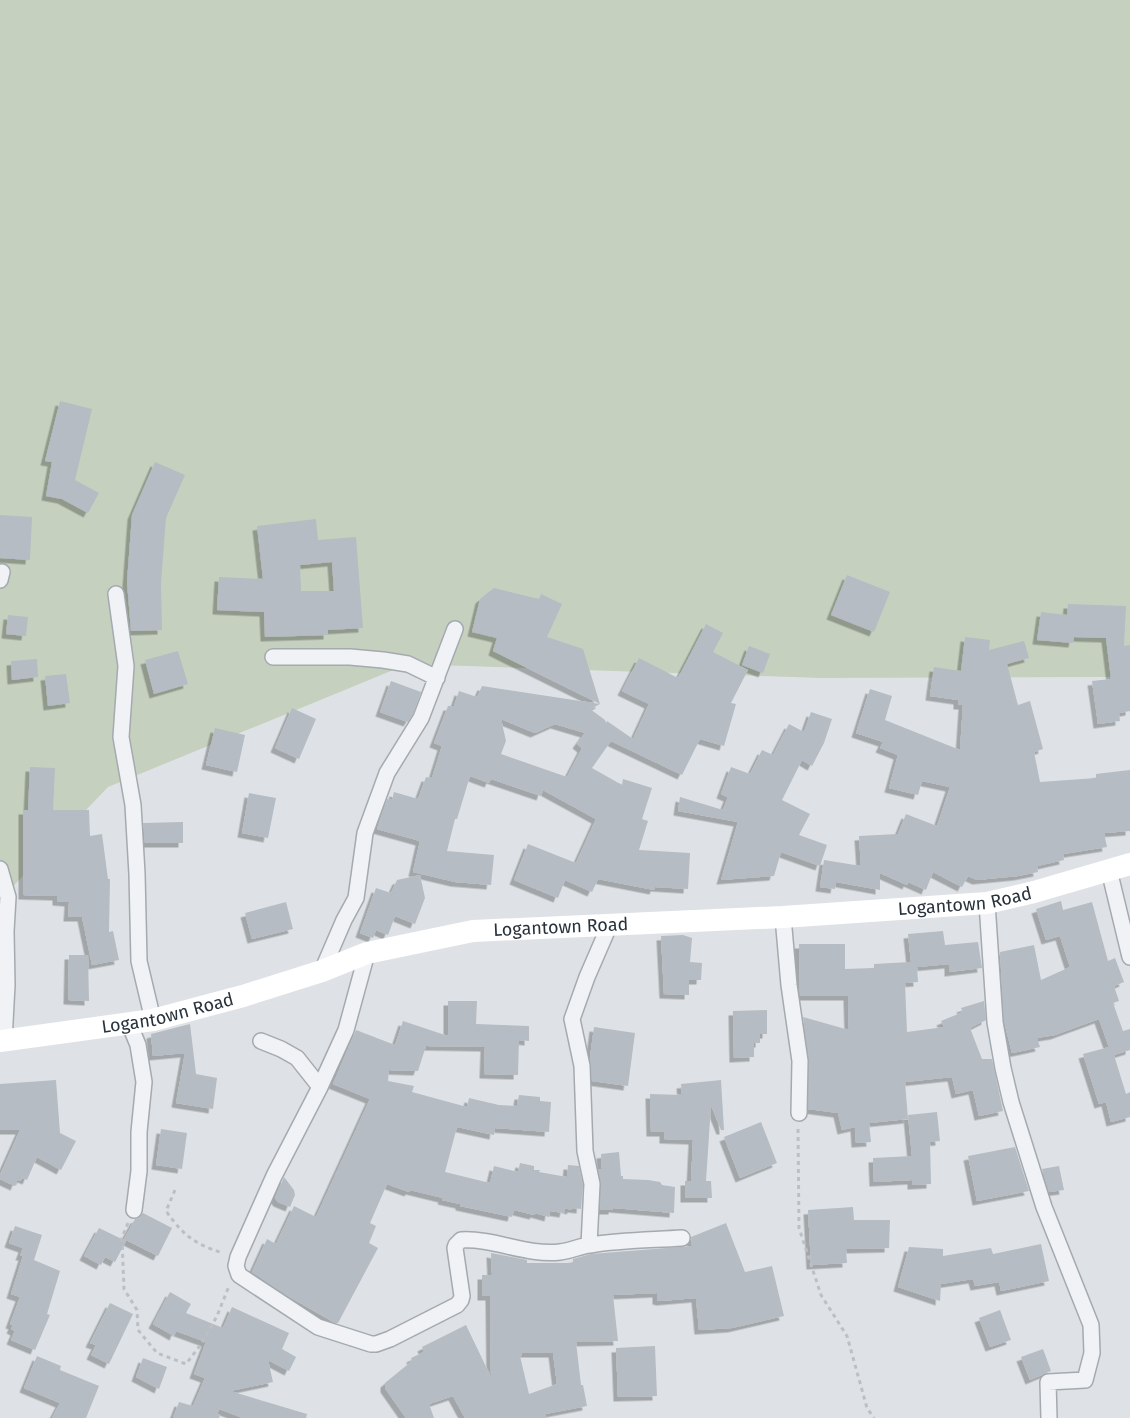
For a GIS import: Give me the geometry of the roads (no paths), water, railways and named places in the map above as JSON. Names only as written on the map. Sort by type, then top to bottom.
[{"type":"street","points":[[116,594],[126,666],[121,737],[133,805],[139,961],[153,1020]]},
{"type":"street","points":[[322,971],[344,920],[356,898],[365,833],[387,773],[421,718],[455,629]]},
{"type":"street","points":[[273,657],[350,657],[383,660],[408,664],[437,678]]},
{"type":"street","name":"Logantown Road","points":[[2,1041],[153,1020],[243,996],[322,971],[367,953],[473,931],[783,916],[987,903],[1034,892],[1130,864]]},
{"type":"street","points":[[0,869],[8,897],[6,932],[7,985],[2,1041]]},
{"type":"street","points":[[1108,870],[1130,957]]},
{"type":"street","points":[[987,903],[995,1022],[1011,1102],[1044,1208],[1091,1324],[1092,1353],[1085,1380],[1048,1382],[1049,1418]]},
{"type":"street","points":[[783,916],[789,985],[800,1061],[799,1113]]},
{"type":"street","points":[[589,1245],[592,1184],[585,1151],[582,1066],[572,1019],[587,977],[610,924]]},
{"type":"street","points":[[367,953],[346,1030],[320,1087],[274,1176],[237,1263],[239,1275],[318,1327],[366,1343],[376,1344],[390,1339],[448,1309],[461,1300],[455,1248],[459,1241],[496,1243],[533,1251],[560,1252],[589,1245],[682,1238]]},
{"type":"street","points":[[129,1023],[138,1045],[144,1082],[139,1132],[139,1171],[134,1210]]},
{"type":"street","points":[[261,1041],[297,1058],[320,1087]]}]
